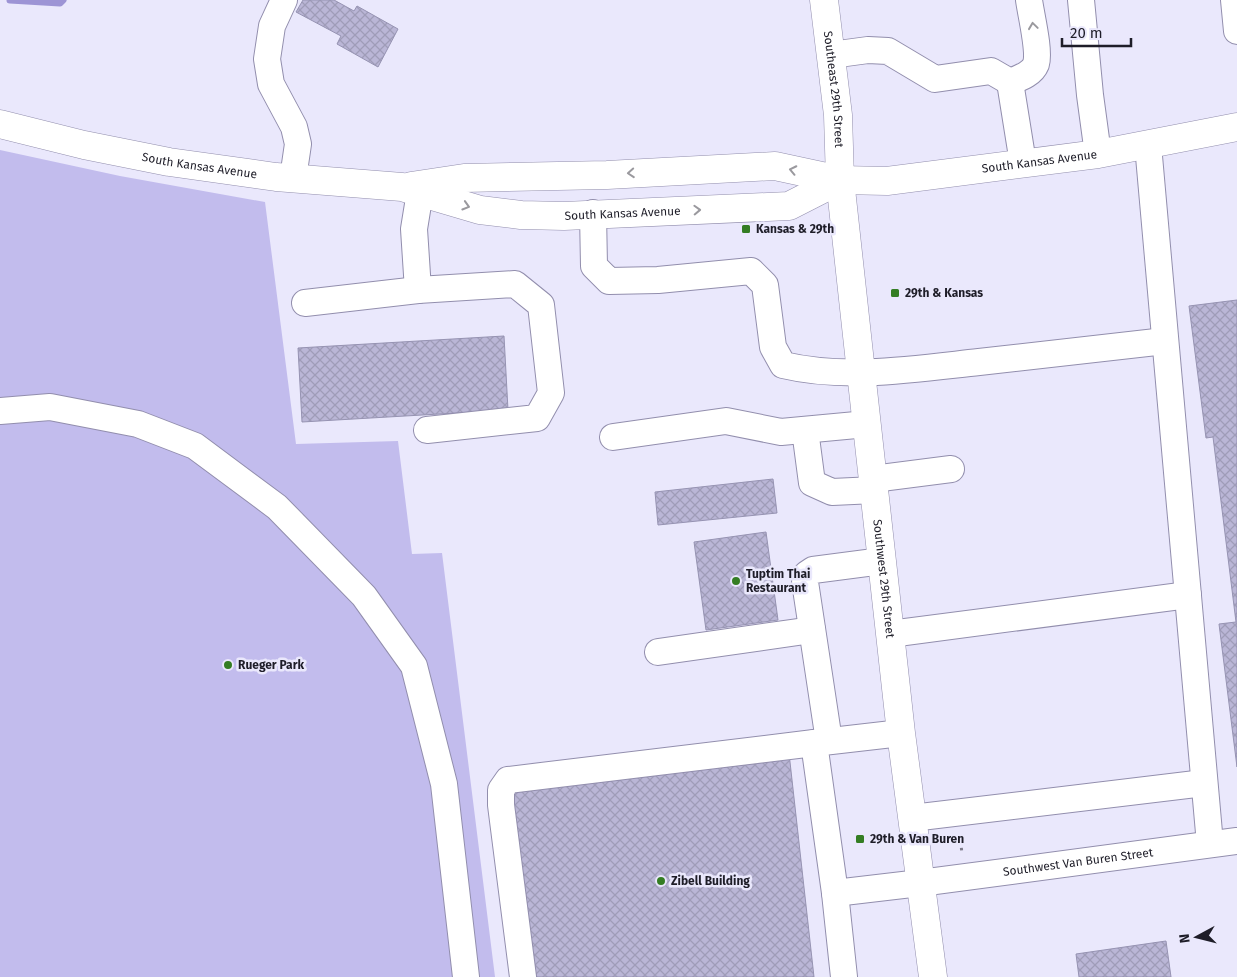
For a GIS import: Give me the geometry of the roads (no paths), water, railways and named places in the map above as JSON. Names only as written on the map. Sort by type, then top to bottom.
[{"type":"main road","name":"Southeast 29th Street","points":[[824,0],[838,115],[840,180]]},
{"type":"main road","name":"South Kansas Avenue","points":[[0,124],[84,146],[169,162],[293,178],[411,190],[480,210],[521,215],[564,216],[593,213],[789,206],[840,180]]},
{"type":"main road","name":"South Kansas Avenue","points":[[411,190],[464,178],[597,175],[775,166],[840,180],[887,181],[1098,154],[1237,127]]},
{"type":"main road","name":"Southwest 29th Street","points":[[840,180],[901,733],[933,977]]},
{"type":"street","points":[[284,0],[272,26],[267,59],[270,84],[294,127],[298,144],[293,178]]},
{"type":"street","points":[[1010,82],[1027,75],[1036,65],[1037,53],[1029,0]]},
{"type":"street","points":[[1081,0],[1098,154]]},
{"type":"street","points":[[1234,0],[1237,31]]},
{"type":"street","points":[[831,56],[868,50],[888,51],[934,79],[991,71],[1010,82]]},
{"type":"street","points":[[1010,82],[1023,163]]},
{"type":"street","points":[[1148,145],[1210,844]]},
{"type":"street","points":[[411,190],[418,290]]},
{"type":"street","points":[[593,213],[594,266],[609,280],[658,280],[751,271],[765,285],[773,347],[782,365],[806,371],[860,372],[940,366],[1165,341]]},
{"type":"street","points":[[305,303],[418,290],[515,284],[541,305],[551,393],[537,418],[427,430]]},
{"type":"street","points":[[0,412],[50,407],[138,424],[196,446],[277,507],[364,596],[414,666],[444,784],[466,977]]},
{"type":"street","points":[[613,438],[726,421],[781,432],[867,424]]},
{"type":"street","points":[[805,430],[812,483],[832,492],[952,469]]},
{"type":"street","points":[[844,977],[812,630],[805,582],[807,574],[813,570],[882,561]]},
{"type":"street","points":[[890,634],[1188,595]]},
{"type":"street","points":[[658,652],[812,630]]},
{"type":"street","points":[[523,977],[501,804],[501,790],[508,780],[901,733]]},
{"type":"street","points":[[912,818],[1204,783]]},
{"type":"street","name":"Southwest Van Buren Street","points":[[835,893],[1237,841]]},
{"type":"waterway","points":[[10,0],[60,3],[63,0]]},
{"type":"place","name":"Kansas & 29th","points":[[746,229]]},
{"type":"place","name":"29th & Kansas","points":[[895,293]]},
{"type":"place","name":"Tuptim Thai Restaurant","points":[[736,581]]},
{"type":"place","name":"Rueger Park","points":[[228,665]]},
{"type":"place","name":"29th & Van Buren","points":[[860,839]]},
{"type":"place","name":"Zibell Building","points":[[661,881]]}]
